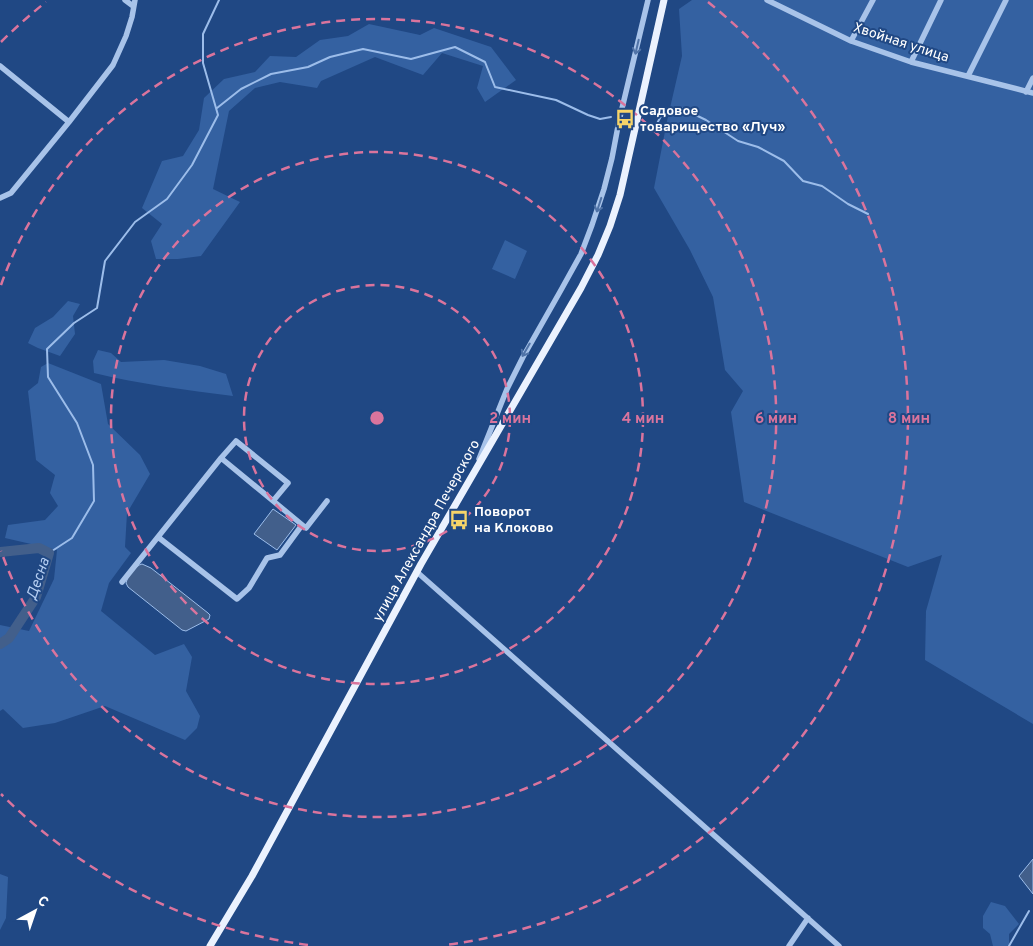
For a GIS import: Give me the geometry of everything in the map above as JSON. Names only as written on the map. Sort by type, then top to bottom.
[{"type":"main road","name":"улица Александра Печерского","points":[[210,946],[252,876],[417,572],[581,288],[601,248],[610,226],[624,178],[664,0]]},
{"type":"street","points":[[0,198],[11,193],[113,65],[132,17],[134,3],[125,0]]},
{"type":"street","points":[[473,473],[507,390],[523,357],[581,254],[592,225],[612,158],[648,0]]},
{"type":"street","name":"Хвойная улица","points":[[767,0],[851,41],[911,62],[1033,94]]},
{"type":"street","points":[[851,41],[873,0]]},
{"type":"street","points":[[911,62],[941,0]]},
{"type":"street","points":[[968,76],[1006,0]]},
{"type":"street","points":[[0,66],[69,122]]},
{"type":"street","points":[[1026,92],[1033,78]]},
{"type":"street","points":[[122,582],[236,441],[288,483],[273,501]]},
{"type":"street","points":[[221,458],[306,528],[327,502]]},
{"type":"street","points":[[158,537],[237,599],[249,588],[268,558],[280,555],[302,525]]},
{"type":"street","points":[[417,572],[839,946]]},
{"type":"street","points":[[788,946],[808,918]]},
{"type":"shaded area","points":[[692,0],[1033,0],[1033,724],[925,660],[926,611],[942,555],[908,567],[744,502],[731,412],[743,391],[725,370],[713,297],[690,250],[654,188],[682,56],[679,9]]},
{"type":"shaded area","points":[[369,24],[420,35],[434,28],[491,47],[516,80],[485,102],[477,88],[483,66],[442,53],[423,75],[375,57],[321,81],[317,88],[280,82],[255,88],[229,111],[213,189],[240,202],[201,256],[156,259],[151,241],[162,224],[142,208],[162,161],[183,156],[199,130],[204,98],[224,79],[255,72],[270,56],[296,57],[320,40],[348,36]]},
{"type":"shaded area","points":[[505,240],[527,251],[515,279],[492,269]]},
{"type":"shaded area","points":[[68,301],[80,304],[73,316],[75,334],[60,356],[28,343],[35,328],[53,317]]},
{"type":"shaded area","points":[[98,350],[111,353],[121,362],[164,360],[200,366],[226,374],[233,396],[146,384],[94,373],[93,361]]},
{"type":"shaded area","points":[[48,363],[101,384],[108,424],[140,455],[150,474],[127,513],[125,547],[131,553],[109,583],[101,611],[155,655],[184,644],[192,657],[186,691],[200,716],[197,728],[185,740],[105,706],[55,723],[23,728],[3,709],[0,711],[0,625],[29,631],[54,579],[57,550],[5,538],[8,525],[45,520],[58,506],[50,493],[55,475],[36,460],[28,391],[38,383],[41,367]]},
{"type":"shaded area","points":[[273,509],[296,525],[277,550],[254,534]]},
{"type":"shaded area","points":[[142,564],[151,568],[208,613],[210,615],[209,619],[186,631],[182,630],[128,587],[126,583],[130,574]]},
{"type":"shaded area","points":[[1033,859],[1033,894],[1019,876]]},
{"type":"shaded area","points":[[0,874],[8,877],[6,918],[0,930]]},
{"type":"shaded area","points":[[991,902],[1005,906],[1019,924],[1009,934],[1009,946],[993,946],[990,934],[983,928],[983,916]]},
{"type":"waterway","points":[[49,553],[72,538],[94,501],[93,465],[77,423],[48,377],[47,349],[74,323],[97,308],[105,261],[135,222],[167,199],[192,165],[218,115],[203,63],[203,34],[219,0]]},
{"type":"waterway","points":[[217,108],[241,89],[271,74],[308,67],[330,57],[363,49],[411,59],[455,47],[485,62],[495,87],[556,100],[600,119],[611,117]]},
{"type":"waterway","points":[[655,127],[665,109],[681,108],[706,120],[738,141],[758,147],[784,161],[803,181],[822,186],[848,204],[868,214]]},
{"type":"waterway","name":"Десна","points":[[0,552],[39,548],[49,553],[36,597],[9,638],[0,644]]},
{"type":"waterway","points":[[1009,946],[1029,911]]},
{"type":"place","name":"Садовое товарищество «Луч»","points":[[625,119]]},
{"type":"place","name":"Поворот на Клоково","points":[[459,520]]}]
